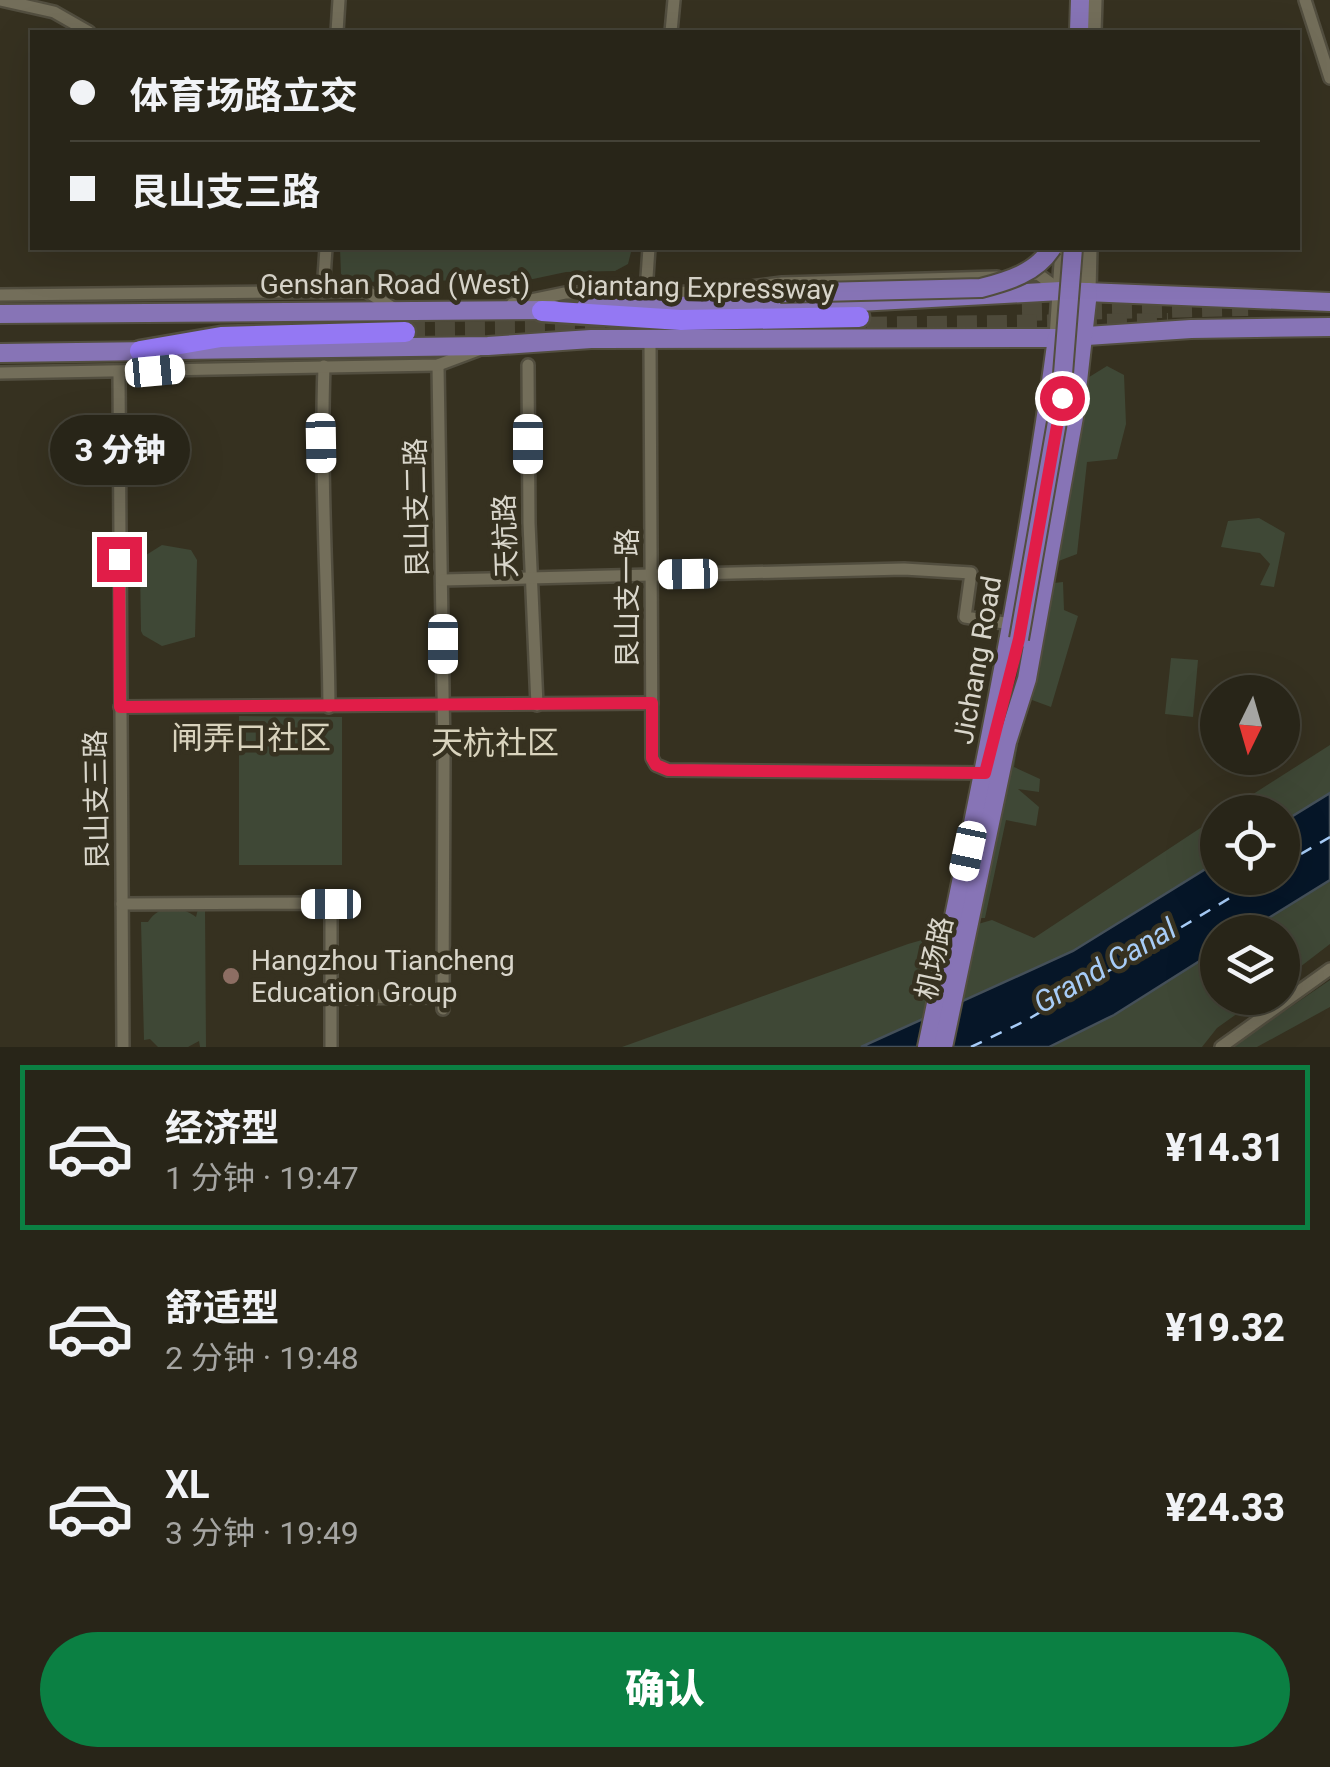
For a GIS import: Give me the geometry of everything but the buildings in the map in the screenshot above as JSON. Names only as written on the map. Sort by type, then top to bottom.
[{"type":"highway","name":"Qiantang Expressway","points":[[542,312],[681,320],[859,317]]},
{"type":"highway","points":[[140,351],[222,336],[406,332]]},
{"type":"main road","points":[[1071,30],[1076,0]]},
{"type":"main road","points":[[1076,0],[1079,30]]},
{"type":"main road","points":[[1093,30],[1094,0]]},
{"type":"main road","points":[[717,302],[780,293],[981,288],[1009,281],[1036,266],[1050,250]]},
{"type":"main road","points":[[1057,338],[1062,250]]},
{"type":"main road","points":[[1007,742],[1015,632],[1062,398],[1073,250]]},
{"type":"main road","points":[[1088,292],[1089,250]]},
{"type":"main road","name":"Genshan Road (West)","points":[[6,313],[542,312],[596,306],[822,304],[1061,292],[1330,302]]},
{"type":"main road","name":"机场路","points":[[942,1047],[952,969],[1007,742],[1027,679],[1086,336],[1088,292]]},
{"type":"main road","points":[[0,353],[488,346],[592,339],[1057,338],[1191,329],[1330,327]]},
{"type":"main road","name":"Jichang Road","points":[[927,1047],[952,969],[986,769],[1015,632],[1057,338]]},
{"type":"street","points":[[1,0],[54,12],[86,30]]},
{"type":"street","points":[[337,30],[339,0]]},
{"type":"street","points":[[671,30],[674,0]]},
{"type":"street","points":[[1305,0],[1330,78]]},
{"type":"street","points":[[323,292],[326,250]]},
{"type":"street","points":[[646,292],[650,250]]},
{"type":"street","points":[[480,310],[565,294],[709,292],[782,282],[1038,274],[1061,292]]},
{"type":"street","points":[[0,294],[366,291],[396,311]]},
{"type":"street","name":"艮山支一路","points":[[650,340],[652,758],[656,765],[668,770],[986,769]]},
{"type":"street","points":[[0,373],[438,366],[488,346]]},
{"type":"street","name":"天杭路","points":[[528,365],[537,705]]},
{"type":"street","points":[[324,366],[322,500],[328,576],[329,707]]},
{"type":"street","name":"艮山支二路","points":[[331,998],[443,1003],[444,707],[438,366]]},
{"type":"street","name":"艮山支三路","points":[[119,373],[123,1047]]},
{"type":"street","points":[[442,580],[904,570],[971,573],[965,618],[1015,632]]},
{"type":"street","points":[[120,707],[652,703]]},
{"type":"street","points":[[122,904],[331,904],[331,1047]]},
{"type":"street","points":[[1222,1047],[1330,968]]},
{"type":"green space","points":[[340,250],[632,250],[628,264],[615,271],[566,272],[533,279],[355,282],[341,274]]},
{"type":"green space","points":[[1107,366],[1124,375],[1126,424],[1117,459],[1087,462],[1077,554],[1056,562],[1086,379]]},
{"type":"green space","points":[[1259,518],[1285,533],[1274,587],[1260,585],[1270,564],[1260,553],[1221,547],[1228,521]]},
{"type":"green space","points":[[162,545],[191,550],[197,560],[195,637],[162,646],[141,631],[140,565],[143,557]]},
{"type":"green space","points":[[1063,582],[1064,610],[1078,616],[1051,707],[1032,700],[1054,583]]},
{"type":"green space","points":[[1171,658],[1198,660],[1193,717],[1165,714]]},
{"type":"green space","points":[[239,716],[342,717],[342,865],[239,865]]},
{"type":"green space","points":[[1019,738],[1014,767],[1040,779],[1039,792],[1018,789],[1039,807],[1036,826],[1006,820],[985,918],[975,918],[1012,741]]},
{"type":"green space","points":[[1330,745],[1330,944],[1300,967],[1300,915],[1200,915],[1200,1015],[1235,1015],[1217,1028],[1202,1047],[622,1047],[908,944],[992,920],[1034,938],[1200,828],[1200,895],[1300,895],[1300,795],[1252,795],[1283,775],[1300,775],[1300,764]]},
{"type":"green space","points":[[205,907],[206,1047],[200,1047],[199,1041],[188,1047],[158,1047],[150,1039],[144,1040],[141,922],[148,922],[158,912],[170,908],[196,917],[198,909]]},
{"type":"green space","points":[[1330,980],[1330,1007],[1257,1047],[1232,1047],[1279,1015],[1300,1015],[1300,1001]]},
{"type":"water","name":"Grand Canal","points":[[1330,793],[1330,880],[1273,915],[1200,915],[1200,961],[1114,1015],[1049,1047],[861,1047],[1073,951],[1200,873],[1200,895],[1300,895],[1300,812]]},
{"type":"ferry route","points":[[1300,854],[1330,837]]},
{"type":"ferry route","points":[[971,1047],[1027,1020],[1235,895]]},
{"type":"tunnel","points":[[1022,311],[1248,306]]},
{"type":"tunnel","points":[[837,327],[1168,323]]},
{"type":"tunnel","points":[[405,332],[688,329]]},
{"type":"place","name":"Hangzhou Tiancheng Education Group","points":[[231,976]]},
{"type":"district","name":"闸弄口社区","points":[[251,738]]},
{"type":"district","name":"天杭社区","points":[[495,743]]},
{"type":"route","points":[[119,559],[120,707],[652,703],[652,758],[656,765],[668,770],[985,773],[1019,639],[1062,398]]}]
